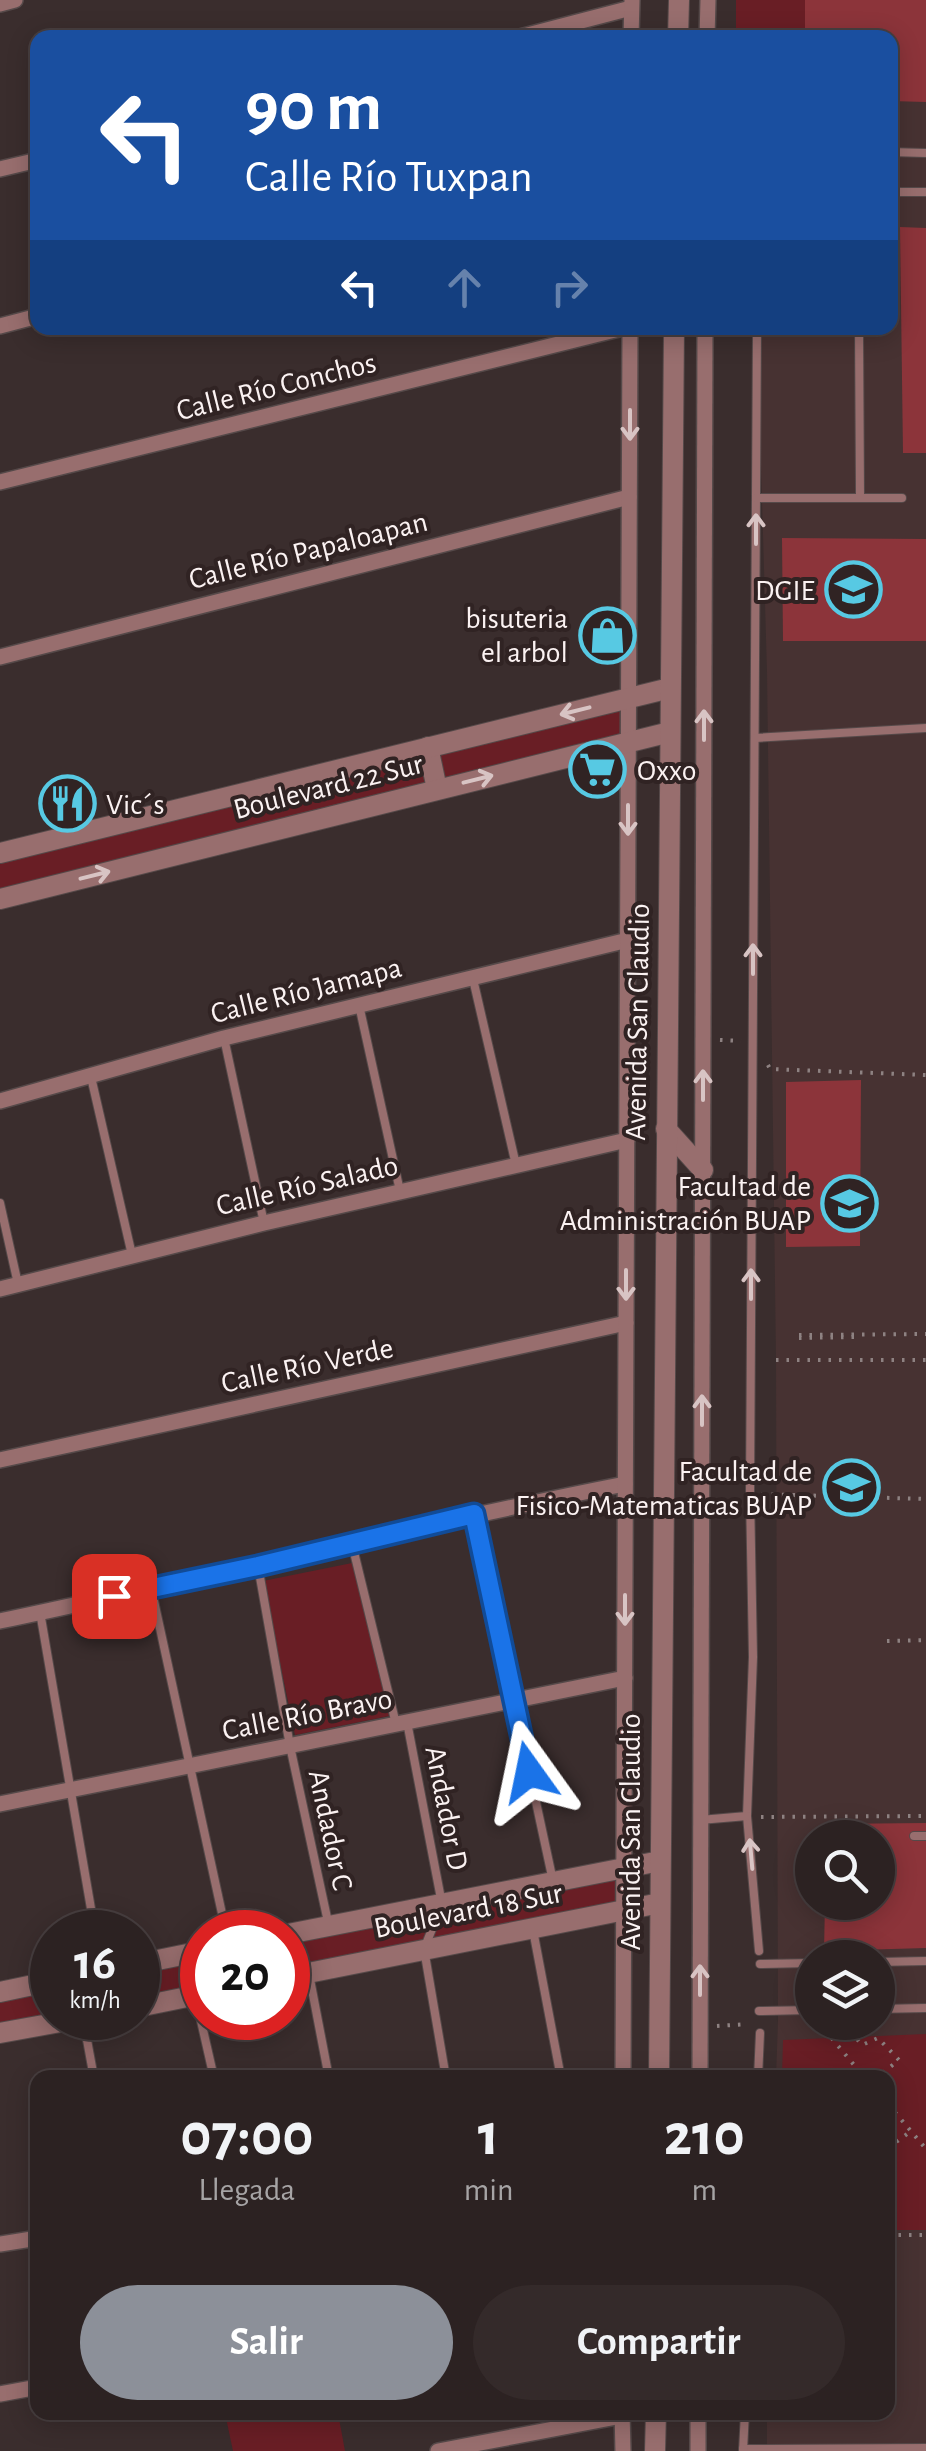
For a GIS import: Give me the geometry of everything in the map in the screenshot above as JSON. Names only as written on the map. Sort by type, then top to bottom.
[{"type":"street","points":[[0,4],[14,0]]},
{"type":"street","points":[[678,0],[678,30]]},
{"type":"street","points":[[707,30],[708,0]]},
{"type":"street","points":[[543,30],[632,4],[631,30]]},
{"type":"street","points":[[0,169],[30,162]]},
{"type":"street","points":[[0,326],[30,318]]},
{"type":"street","name":"Calle Río Conchos","points":[[0,482],[598,335]]},
{"type":"street","name":"Avenida San Claudio","points":[[623,2070],[630,497],[627,335]]},
{"type":"street","name":"Avenida San Claudio","points":[[659,2070],[674,335]]},
{"type":"street","points":[[700,2070],[705,335]]},
{"type":"street","name":"Calle Río Papaloapan","points":[[0,657],[630,497]]},
{"type":"street","name":"Boulevard 22 Sur","points":[[0,853],[670,688]]},
{"type":"street","name":"Boulevard 22 Sur","points":[[0,899],[670,732]]},
{"type":"street","points":[[428,747],[437,790]]},
{"type":"street","name":"Calle Río Jamapa","points":[[0,1102],[224,1038],[628,940]]},
{"type":"street","points":[[666,1129],[703,1170]]},
{"type":"street","name":"Calle Río Salado","points":[[0,1289],[264,1222],[627,1140]]},
{"type":"street","name":"Calle Río Verde","points":[[0,1460],[626,1323]]},
{"type":"street","points":[[0,1621],[258,1566],[474,1514],[625,1484]]},
{"type":"street","name":"Calle Río Bravo","points":[[0,1804],[625,1678]]},
{"type":"street","name":"Boulevard 18 Sur","points":[[310,1930],[660,1861]]},
{"type":"street","name":"Boulevard 18 Sur","points":[[310,1972],[660,1903]]},
{"type":"street","points":[[0,1992],[30,1986]]},
{"type":"street","points":[[0,2033],[30,2028]]},
{"type":"street","points":[[0,2244],[30,2239]]},
{"type":"street","points":[[0,2394],[30,2388]]},
{"type":"street","points":[[438,2451],[592,2420]]},
{"type":"street","points":[[622,2420],[623,2451]]},
{"type":"street","points":[[656,2420],[658,2451]]},
{"type":"street","points":[[698,2420],[698,2451]]},
{"type":"lane","points":[[898,152],[926,153]]},
{"type":"lane","points":[[898,192],[926,192]]},
{"type":"lane","points":[[757,335],[750,1494],[753,1658],[747,1816],[759,1951]]},
{"type":"lane","points":[[859,335],[860,496]]},
{"type":"lane","points":[[756,498],[902,498]]},
{"type":"lane","points":[[754,738],[926,728]]},
{"type":"lane","points":[[473,978],[516,1165]]},
{"type":"lane","points":[[359,1006],[400,1191]]},
{"type":"lane","points":[[224,1038],[264,1222]]},
{"type":"lane","points":[[91,1077],[132,1255]]},
{"type":"lane","points":[[0,1203],[18,1284]]},
{"type":"lane","points":[[474,1514],[553,1882]]},
{"type":"lane","name":"Andador D","points":[[352,1544],[402,1723],[442,1904],[424,1950]]},
{"type":"lane","name":"Andador C","points":[[258,1566],[290,1746],[330,1926]]},
{"type":"lane","points":[[152,1587],[221,1910]]},
{"type":"lane","points":[[40,1612],[91,1910]]},
{"type":"lane","points":[[700,1820],[747,1816]]},
{"type":"lane","points":[[914,1836],[926,1836]]},
{"type":"lane","points":[[532,1928],[560,2070]]},
{"type":"lane","points":[[424,1950],[445,2070]]},
{"type":"lane","points":[[895,1962],[926,1961]]},
{"type":"lane","points":[[760,1964],[795,1963]]},
{"type":"lane","points":[[310,1978],[327,2070]]},
{"type":"lane","points":[[895,2008],[926,2008]]},
{"type":"lane","points":[[759,2011],[795,2010]]},
{"type":"lane","points":[[758,2070],[760,2034]]},
{"type":"lane","points":[[86,2040],[92,2070]]},
{"type":"lane","points":[[207,2040],[213,2070]]},
{"type":"lane","points":[[744,2420],[743,2450],[926,2448]]},
{"type":"path","points":[[703,1039],[752,1042],[770,1069],[926,1074]]},
{"type":"path","points":[[799,1336],[926,1335]]},
{"type":"path","points":[[776,1360],[926,1360]]},
{"type":"path","points":[[750,1494],[926,1499]]},
{"type":"path","points":[[886,1641],[926,1640]]},
{"type":"path","points":[[747,1816],[926,1816]]},
{"type":"path","points":[[832,2040],[858,2070]]},
{"type":"path","points":[[880,2040],[899,2060],[886,2070]]},
{"type":"path","points":[[895,2112],[926,2150]]},
{"type":"path","points":[[895,2143],[911,2131]]},
{"type":"path","points":[[895,2235],[926,2235]]},
{"type":"shaded area","points":[[736,0],[826,0],[826,30],[736,30]]},
{"type":"shaded area","points":[[926,0],[926,2451],[767,2451],[767,2420],[895,2420],[895,2070],[776,2070],[776,1360],[767,672],[757,335],[898,335],[898,30]]},
{"type":"shaded area","points":[[629,698],[629,741],[0,897],[0,853]]},
{"type":"shaded area","points":[[357,1562],[389,1716],[295,1735],[263,1581]]},
{"type":"shaded area","points":[[624,1868],[624,1910],[310,1973],[310,1930]]},
{"type":"shaded area","points":[[180,1955],[180,1998],[160,2003],[160,1960]]},
{"type":"shaded area","points":[[30,1985],[30,2025],[0,2034],[0,1991]]},
{"type":"shaded area","points":[[926,2034],[926,2230],[895,2230],[895,2070],[782,2070],[783,2040],[895,2040],[895,2035]]},
{"type":"shaded area","points":[[226,2420],[339,2420],[345,2451],[233,2451]]},
{"type":"building","points":[[805,0],[926,0],[926,102],[898,101],[898,30],[805,30]]},
{"type":"building","points":[[900,227],[926,228],[926,453],[903,453]]},
{"type":"building","name":"DGIE","points":[[782,538],[926,539],[926,641],[783,641]]},
{"type":"building","points":[[861,1080],[860,1246],[786,1247],[786,1082]]},
{"type":"building","points":[[895,1823],[926,1823],[926,1948],[895,1949],[895,1940],[824,1940],[825,1920],[895,1920]]},
{"type":"place","name":"DGIE","points":[[854,590]]},
{"type":"place","name":"bisuteria el arbol","points":[[607,635]]},
{"type":"place","name":"Oxxo","points":[[598,770]]},
{"type":"place","name":"Vic´s","points":[[67,804]]},
{"type":"place","name":"Facultad de Administración BUAP","points":[[850,1203]]},
{"type":"place","name":"Facultad de Fisico-Matematicas BUAP","points":[[851,1488]]},
{"type":"route","points":[[114,1596],[474,1514],[529,1772]]}]
